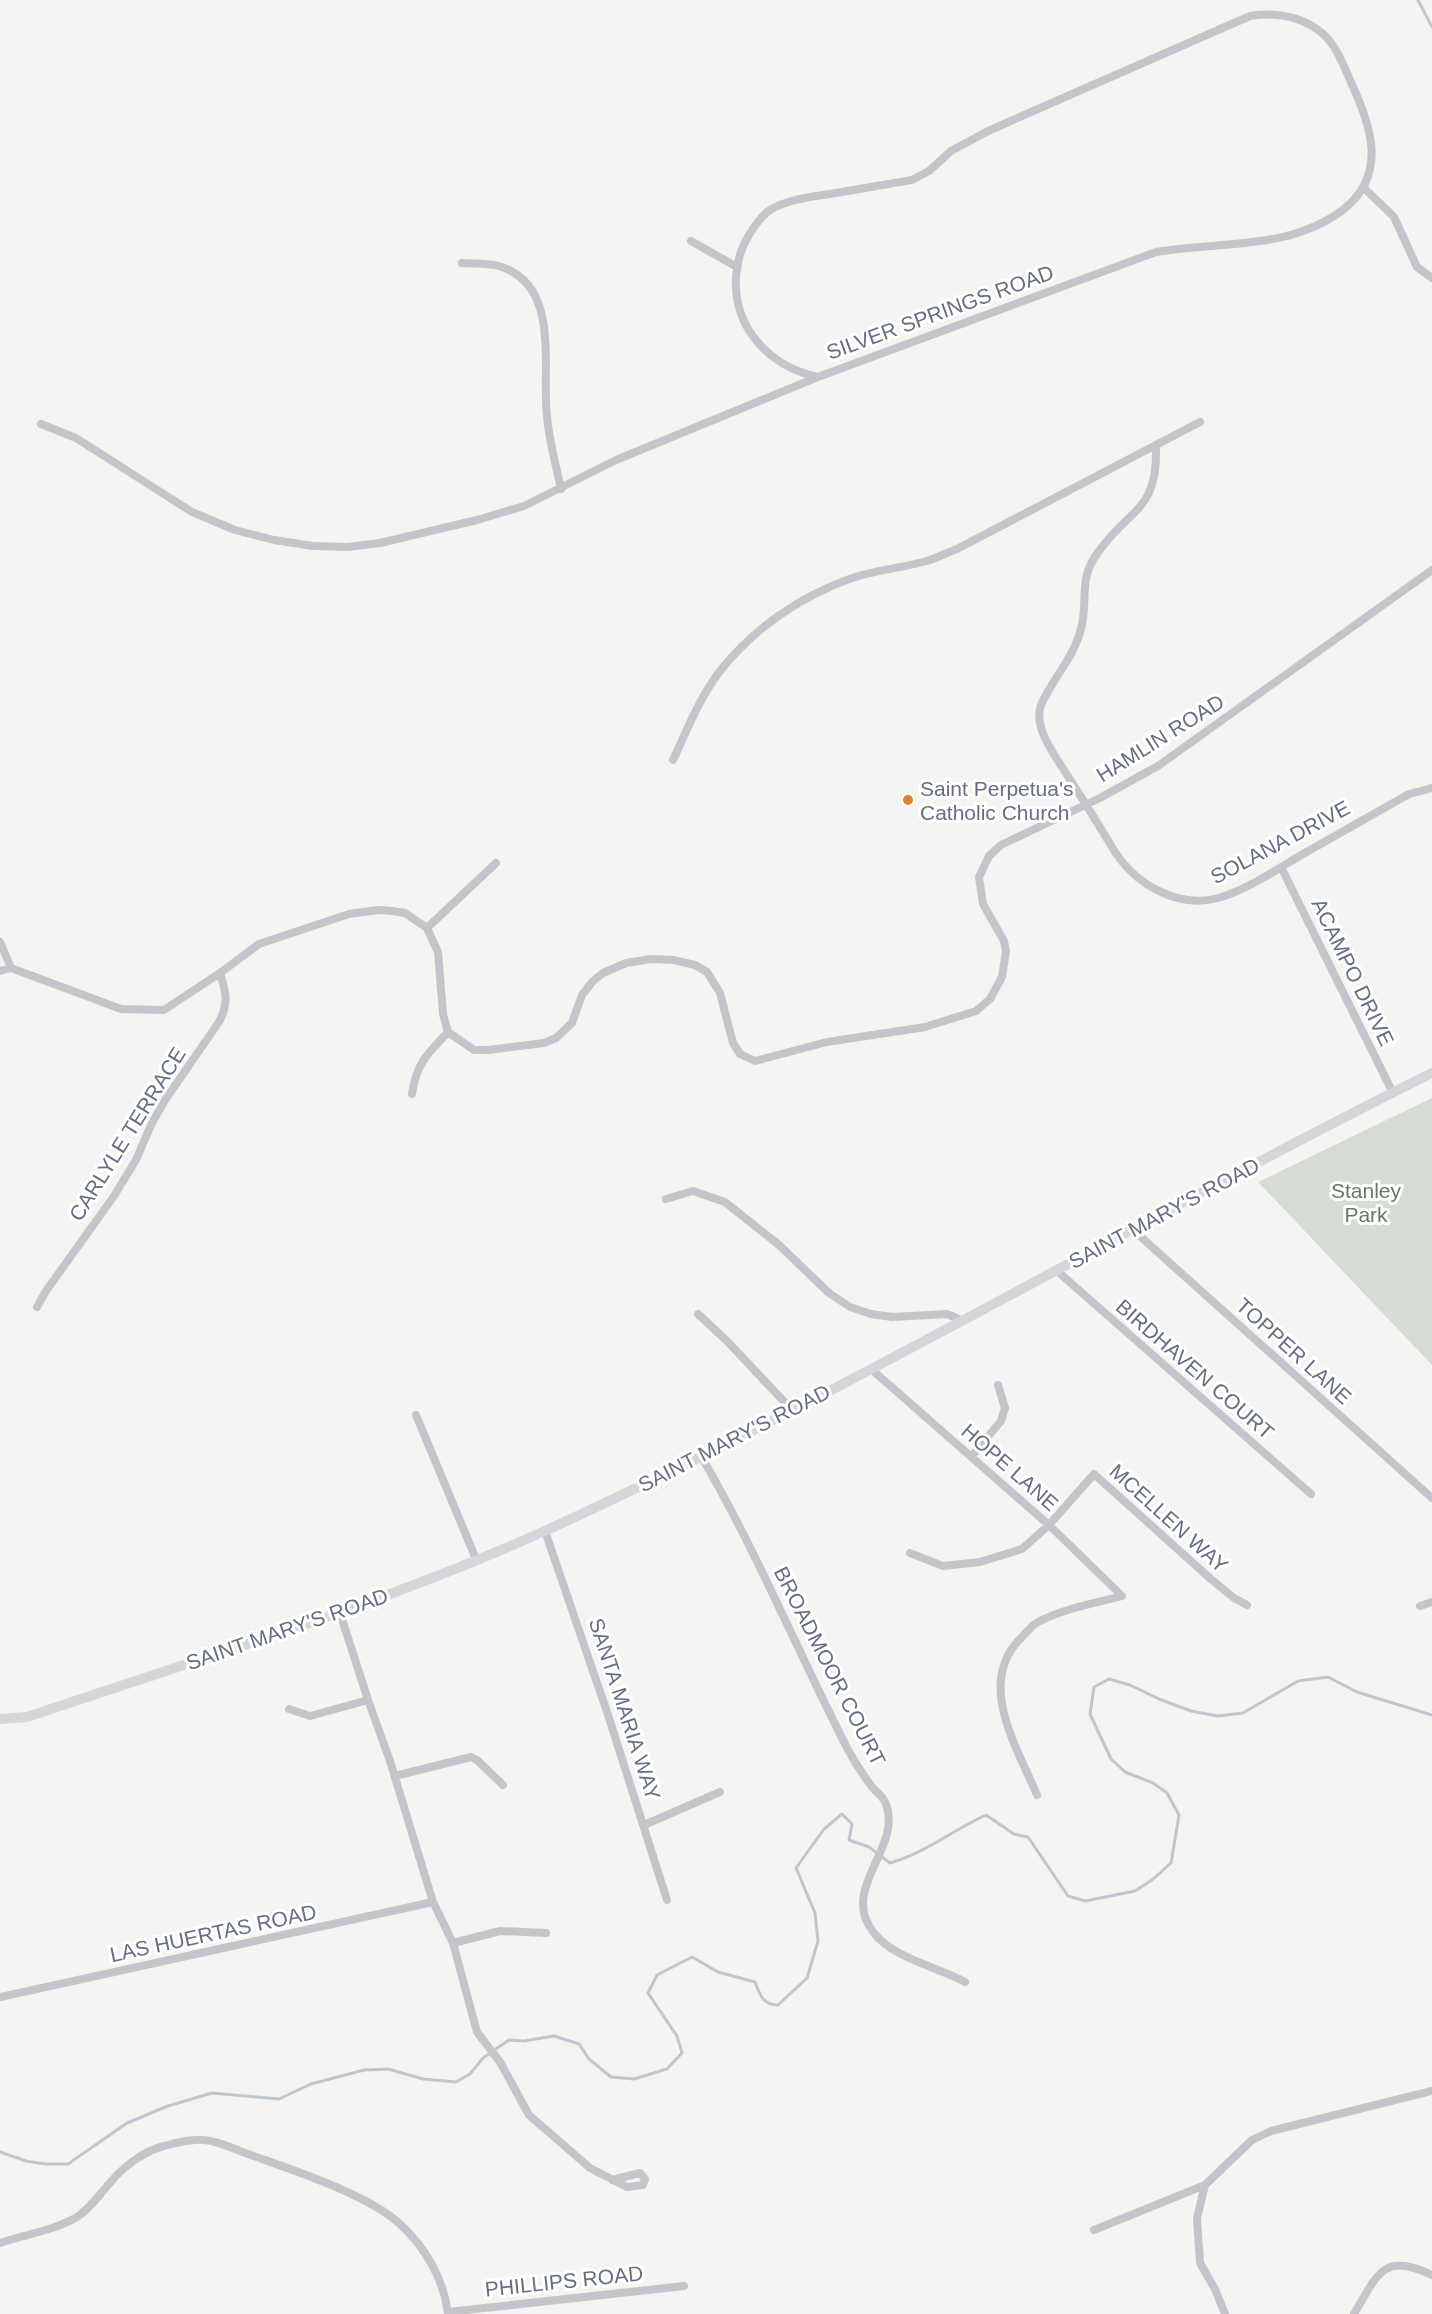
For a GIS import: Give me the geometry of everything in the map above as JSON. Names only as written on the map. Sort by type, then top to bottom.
[{"type":"street","points":[[818,377],[799,373],[764,350],[748,331],[739,310],[736,289],[740,248],[767,212],[789,201],[912,180],[921,176],[951,152],[988,131],[1250,16],[1267,13],[1287,16],[1304,22],[1323,34],[1339,54],[1370,129],[1372,148],[1370,169],[1363,187],[1394,217],[1418,267],[1432,278]]},
{"type":"street","name":"SILVER SPRINGS ROAD","points":[[41,424],[76,438],[192,512],[235,530],[274,540],[313,546],[348,547],[380,543],[477,520],[524,506],[616,460],[818,377],[1156,252],[1191,246],[1237,246],[1271,241],[1318,225],[1343,209],[1363,187]]},
{"type":"street","points":[[691,241],[737,267]]},
{"type":"street","points":[[462,263],[497,266],[511,271],[531,289],[539,304],[544,321],[546,416],[561,489]]},
{"type":"street","points":[[673,760],[705,694],[719,672],[752,637],[781,614],[802,601],[851,578],[891,567],[925,562],[957,549],[1200,422]]},
{"type":"street","name":"SOLANA DRIVE","points":[[1156,445],[1157,466],[1152,490],[1142,507],[1103,544],[1094,557],[1085,579],[1082,627],[1073,650],[1041,706],[1039,719],[1043,733],[1086,805],[1116,854],[1131,873],[1149,887],[1171,896],[1189,900],[1218,898],[1281,867],[1409,794],[1432,788]]},
{"type":"street","name":"HAMLIN ROAD","points":[[448,1032],[474,1050],[544,1043],[556,1038],[572,1023],[582,995],[603,973],[626,963],[651,959],[673,960],[695,965],[707,972],[720,993],[733,1043],[740,1054],[755,1061],[827,1042],[926,1027],[975,1011],[990,999],[1002,977],[1005,957],[1004,942],[983,904],[979,877],[989,856],[1000,845],[1086,805],[1158,766],[1432,570]]},
{"type":"street","points":[[427,928],[496,863]]},
{"type":"street","name":"ACAMPO DRIVE","points":[[1281,867],[1393,1093]]},
{"type":"street","points":[[0,971],[11,968],[121,1008],[164,1010],[260,944],[349,914],[378,910],[405,913],[427,928],[438,952],[443,1014],[448,1032],[420,1062],[414,1077],[412,1094]]},
{"type":"street","points":[[0,942],[11,968]]},
{"type":"street","name":"CARLYLE TERRACE","points":[[37,1307],[114,1196],[136,1160],[160,1108],[219,1022],[227,993],[220,973]]},
{"type":"street","name":"SAINT MARY'S ROAD","points":[[0,1719],[27,1717],[340,1612],[545,1531],[701,1456],[871,1369],[1132,1229],[1432,1073]]},
{"type":"street","points":[[666,1199],[693,1191],[725,1202],[779,1245],[829,1293],[850,1307],[871,1314],[892,1317],[947,1314],[961,1320]]},
{"type":"street","name":"TOPPER LANE","points":[[1132,1229],[1432,1498]]},
{"type":"street","name":"BIRDHAVEN COURT","points":[[1056,1270],[1311,1494]]},
{"type":"street","points":[[698,1314],[728,1341],[791,1409]]},
{"type":"street","name":"HOPE LANE","points":[[871,1369],[1049,1525],[1122,1596],[1036,1623],[1014,1644],[1005,1660],[1000,1694],[1003,1713],[1037,1795]]},
{"type":"street","points":[[971,1457],[1001,1421],[1005,1408],[998,1385]]},
{"type":"street","points":[[416,1415],[476,1559]]},
{"type":"street","name":"BROADMOOR COURT","points":[[701,1456],[790,1629],[848,1751],[872,1787],[886,1802],[889,1818],[885,1843],[864,1889],[867,1920],[873,1933],[903,1954],[965,1982]]},
{"type":"street","name":"MCELLEN WAY","points":[[1049,1525],[1094,1474],[1233,1598],[1247,1605]]},
{"type":"street","points":[[910,1553],[943,1566],[980,1562],[1022,1549],[1049,1525]]},
{"type":"street","name":"SANTA MARIA WAY","points":[[545,1531],[667,1900]]},
{"type":"street","points":[[1420,1606],[1432,1602]]},
{"type":"street","points":[[340,1612],[433,1902],[453,1943],[477,2032],[500,2062],[529,2115],[590,2168],[612,2180]]},
{"type":"street","points":[[289,1709],[310,1716],[368,1700]]},
{"type":"street","points":[[0,1726],[27,1717]]},
{"type":"street","points":[[394,1776],[471,1757],[502,1785]]},
{"type":"street","points":[[644,1825],[720,1792]]},
{"type":"street","name":"LAS HUERTAS ROAD","points":[[0,1997],[433,1902]]},
{"type":"street","points":[[453,1943],[500,1931],[546,1933]]},
{"type":"street","points":[[1094,2230],[1205,2185],[1252,2140],[1271,2131],[1432,2091]]},
{"type":"street","points":[[0,2243],[50,2229],[77,2217],[91,2206],[118,2174],[138,2158],[162,2146],[203,2140],[218,2143],[279,2165],[356,2196],[398,2222],[415,2239],[433,2266],[442,2288],[448,2313]]},
{"type":"street","points":[[1205,2185],[1197,2218],[1200,2263],[1215,2289],[1225,2314]]},
{"type":"street","points":[[1354,2314],[1375,2278],[1390,2266],[1396,2264],[1414,2266],[1432,2274]]},
{"type":"street","name":"PHILLIPS ROAD","points":[[448,2313],[684,2286]]},
{"type":"green space","name":"Stanley Park","points":[[1432,1098],[1432,1365],[1258,1182]]},
{"type":"waterway","points":[[1418,0],[1432,27]]},
{"type":"waterway","points":[[0,2152],[26,2161],[68,2164],[127,2123],[168,2106],[212,2093],[279,2099],[311,2084],[364,2070],[388,2069],[423,2079],[456,2082],[470,2074],[483,2058],[509,2040],[524,2041],[554,2036],[579,2044],[589,2059],[611,2077],[634,2079],[667,2069],[682,2053],[677,2036],[648,1993],[657,1975],[692,1957],[718,1972],[755,1982],[765,2001],[773,2005],[778,2005],[807,1978],[818,1941],[815,1913],[796,1868],[824,1829],[842,1814],[852,1824],[849,1840],[869,1847],[890,1863],[903,1859],[986,1815],[1014,1834],[1028,1837],[1068,1896],[1085,1901],[1135,1891],[1171,1863],[1179,1815],[1167,1793],[1153,1783],[1125,1772],[1111,1759],[1090,1714],[1094,1687],[1109,1679],[1130,1685],[1191,1711],[1218,1716],[1243,1713],[1298,1681],[1328,1677],[1357,1692],[1432,1715]]},
{"type":"place","name":"Saint Perpetua's Catholic Church","points":[[908,800]]}]
